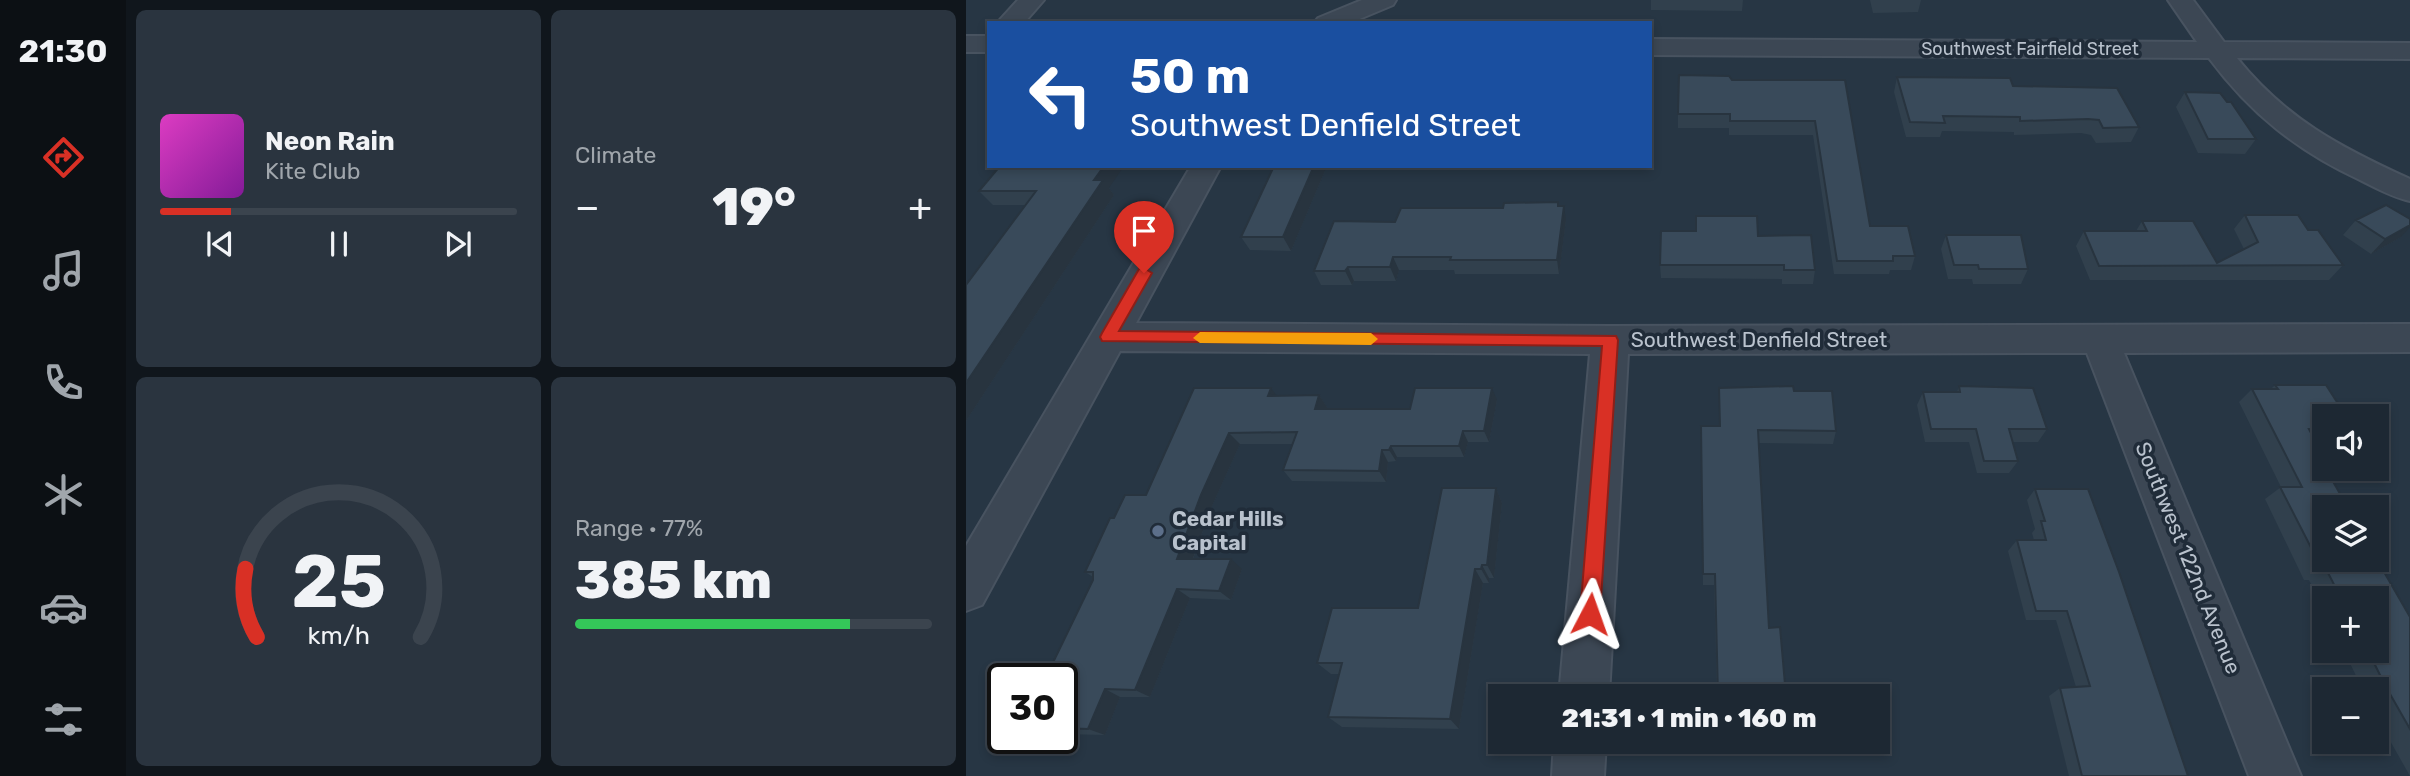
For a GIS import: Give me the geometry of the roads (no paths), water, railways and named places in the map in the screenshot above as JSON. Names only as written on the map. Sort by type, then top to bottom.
[{"type":"street","points":[[1012,21],[1032,0]]},
{"type":"street","points":[[2180,0],[2246,87],[2295,131],[2337,156],[2410,191]]},
{"type":"street","points":[[1332,21],[1380,2],[1392,21]]},
{"type":"street","points":[[966,44],[987,44]]},
{"type":"street","name":"Southwest Fairfield Street","points":[[1652,47],[2410,51]]},
{"type":"street","points":[[966,589],[1205,168]]},
{"type":"street","name":"Southwest Denfield Street","points":[[1108,337],[1610,340],[2410,338]]},
{"type":"street","points":[[1585,684],[1610,340]]},
{"type":"street","name":"Southwest 122nd Avenue","points":[[2100,340],[2275,776]]},
{"type":"street","points":[[1578,776],[1579,754]]},
{"type":"place","name":"Cedar Hills Capital","points":[[1158,531]]}]
